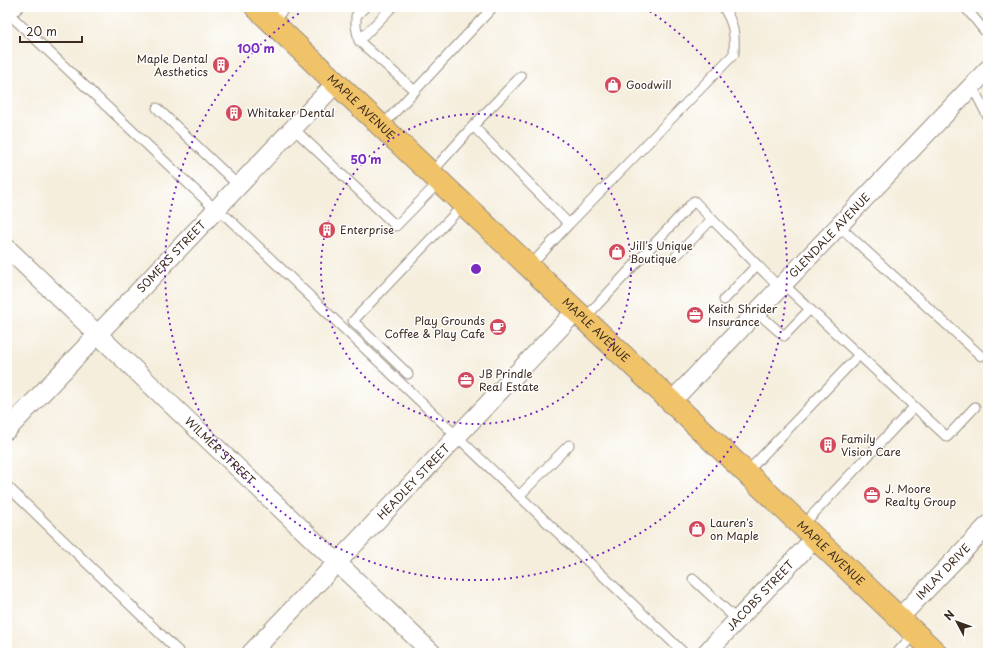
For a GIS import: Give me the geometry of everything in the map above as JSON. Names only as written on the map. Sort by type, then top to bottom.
[{"type":"main road","name":"MAPLE AVENUE","points":[[268,11],[337,82],[435,177],[936,653]]},
{"type":"street","name":"GLENDALE AVENUE","points":[[671,402],[988,69]]},
{"type":"street","name":"SOMERS STREET","points":[[7,430],[337,82]]},
{"type":"street","name":"WILMER STREET","points":[[7,248],[96,335],[432,653]]},
{"type":"street","name":"HEADLEY STREET","points":[[251,653],[456,436],[580,315]]},
{"type":"street","name":"IMLAY DRIVE","points":[[899,618],[988,525]]},
{"type":"street","name":"JACOBS STREET","points":[[706,653],[737,620],[809,532]]},
{"type":"lane","points":[[19,7],[9,14],[216,210],[234,224],[684,653]]},
{"type":"lane","points":[[365,7],[356,16],[356,26],[360,41],[415,91]]},
{"type":"lane","points":[[360,41],[392,7]]},
{"type":"lane","points":[[382,126],[493,7]]},
{"type":"lane","points":[[530,266],[734,54],[735,35],[728,15],[723,7]]},
{"type":"lane","points":[[965,7],[988,34]]},
{"type":"lane","points":[[293,128],[396,226],[473,126],[521,76]]},
{"type":"lane","points":[[972,86],[988,117]]},
{"type":"lane","points":[[157,108],[239,186]]},
{"type":"lane","points":[[473,126],[569,224]]},
{"type":"lane","points":[[580,315],[694,201],[758,265],[810,309],[947,437],[974,407]]},
{"type":"lane","points":[[408,374],[353,321],[464,204]]},
{"type":"lane","points":[[676,256],[712,219]]},
{"type":"lane","points":[[840,226],[981,356]]},
{"type":"lane","points":[[724,300],[758,265]]},
{"type":"lane","points":[[757,312],[784,336],[810,309]]},
{"type":"lane","points":[[746,473],[859,355]]},
{"type":"lane","points":[[809,532],[914,407]]},
{"type":"lane","points":[[519,496],[568,445]]},
{"type":"lane","points":[[7,486],[180,653]]},
{"type":"lane","points":[[693,579],[737,620]]},
{"type":"lane","points":[[897,653],[915,633]]},
{"type":"place","name":"Maple Dental Aesthetics","points":[[221,65]]},
{"type":"place","name":"Goodwill","points":[[613,85]]},
{"type":"place","name":"Whitaker Dental","points":[[234,113]]},
{"type":"place","name":"Enterprise","points":[[327,230]]},
{"type":"place","name":"Jill's Unique Boutique","points":[[617,252]]},
{"type":"place","name":"Keith Shrider Insurance","points":[[695,315]]},
{"type":"place","name":"Play Grounds Coffee & Play Cafe","points":[[498,327]]},
{"type":"place","name":"JB Prindle Real Estate","points":[[466,380]]},
{"type":"place","name":"Family Vision Care","points":[[828,445]]},
{"type":"place","name":"J. Moore Realty Group","points":[[872,495]]},
{"type":"place","name":"Lauren's on Maple","points":[[697,529]]}]
